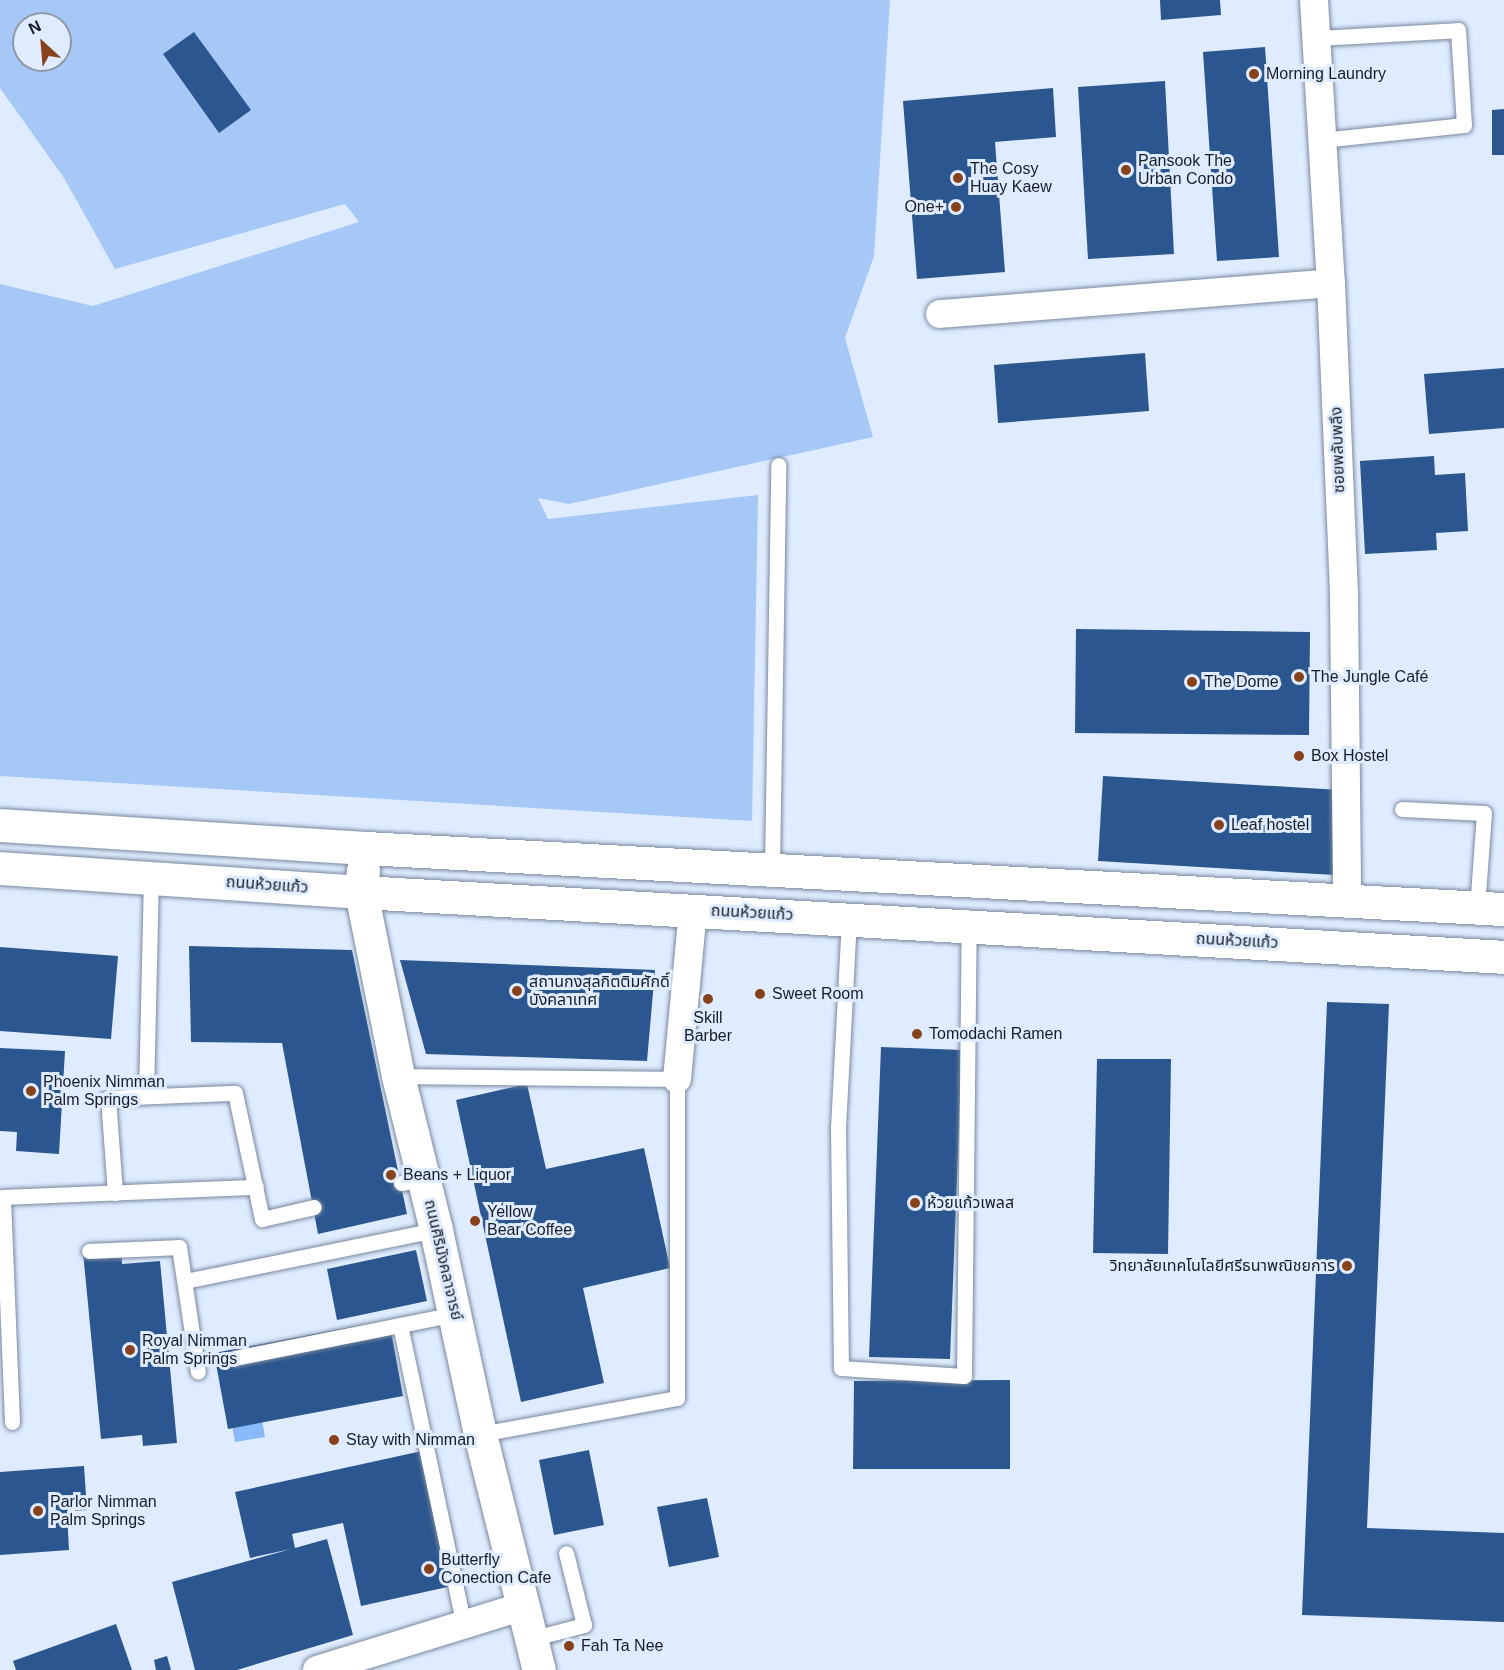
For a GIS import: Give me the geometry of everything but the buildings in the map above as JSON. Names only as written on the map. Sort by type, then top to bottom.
[{"type":"main road","points":[[0,825],[364,848],[1491,908]]},
{"type":"main road","name":"ถนนศิริมังคลาจารย์","points":[[364,848],[361,892],[398,1076],[412,1181],[436,1230],[480,1434],[521,1607],[539,1670]]},
{"type":"main road","name":"ถนนห้วยแก้ว","points":[[0,868],[361,892],[1504,957]]},
{"type":"street","name":"ซอยพลับพลึง","points":[[1314,0],[1344,597],[1347,900]]},
{"type":"street","points":[[940,314],[1330,283]]},
{"type":"street","points":[[677,1079],[693,910]]},
{"type":"street","points":[[317,1670],[521,1607]]},
{"type":"lane","points":[[1317,38],[1458,30],[1464,124],[1322,140]]},
{"type":"lane","points":[[772,869],[778,465]]},
{"type":"lane","points":[[1402,809],[1484,813],[1491,908]]},
{"type":"lane","points":[[146,1096],[151,878]]},
{"type":"lane","points":[[849,918],[837,1127],[841,1368],[964,1376],[969,925]]},
{"type":"lane","points":[[398,1076],[677,1079],[677,1398],[480,1434]]},
{"type":"lane","points":[[115,1193],[108,1098],[234,1093],[262,1219],[314,1207]]},
{"type":"lane","points":[[12,1422],[3,1197],[256,1188]]},
{"type":"lane","points":[[184,1281],[436,1230]]},
{"type":"lane","points":[[89,1251],[179,1247],[198,1372]]},
{"type":"lane","points":[[236,1358],[455,1314]]},
{"type":"lane","points":[[400,1325],[464,1625]]},
{"type":"lane","points":[[530,1639],[584,1625],[566,1552]]},
{"type":"shaded area","points":[[0,0],[890,0],[874,256],[845,338],[873,437],[569,504],[538,498],[548,519],[758,495],[752,821],[0,776],[0,284],[93,306],[359,222],[345,204],[115,269],[64,178],[0,88]]},
{"type":"shaded area","points":[[252,1363],[265,1437],[235,1442],[222,1368]]},
{"type":"place","name":"Morning Laundry","points":[[1254,74]]},
{"type":"place","name":"Pansook The Urban Condo","points":[[1126,170]]},
{"type":"place","name":"The Cosy Huay Kaew","points":[[958,178]]},
{"type":"place","name":"One+","points":[[956,207]]},
{"type":"place","name":"The Jungle Café","points":[[1299,677]]},
{"type":"place","name":"The Dome","points":[[1192,682]]},
{"type":"place","name":"Box Hostel","points":[[1299,756]]},
{"type":"place","name":"Leaf hostel","points":[[1219,825]]},
{"type":"place","name":"สถานกงสุลกิตติมศักดิ์ บังคลาเทศ","points":[[517,991]]},
{"type":"place","name":"Sweet Room","points":[[760,994]]},
{"type":"place","name":"Skill Barber","points":[[708,999]]},
{"type":"place","name":"Tomodachi Ramen","points":[[917,1034]]},
{"type":"place","name":"Phoenix Nimman Palm Springs","points":[[31,1091]]},
{"type":"place","name":"Beans + Liquor","points":[[391,1175]]},
{"type":"place","name":"ห้วยแก้วเพลส","points":[[915,1203]]},
{"type":"place","name":"Yellow Bear Coffee","points":[[475,1221]]},
{"type":"place","name":"วิทยาลัยเทคโนโลยีศรีธนาพณิชยการ","points":[[1347,1266]]},
{"type":"place","name":"Royal Nimman Palm Springs","points":[[130,1350]]},
{"type":"place","name":"Stay with Nimman","points":[[334,1440]]},
{"type":"place","name":"Parlor Nimman Palm Springs","points":[[38,1511]]},
{"type":"place","name":"Butterfly Conection Cafe","points":[[429,1569]]},
{"type":"place","name":"Fah Ta Nee","points":[[569,1646]]}]
